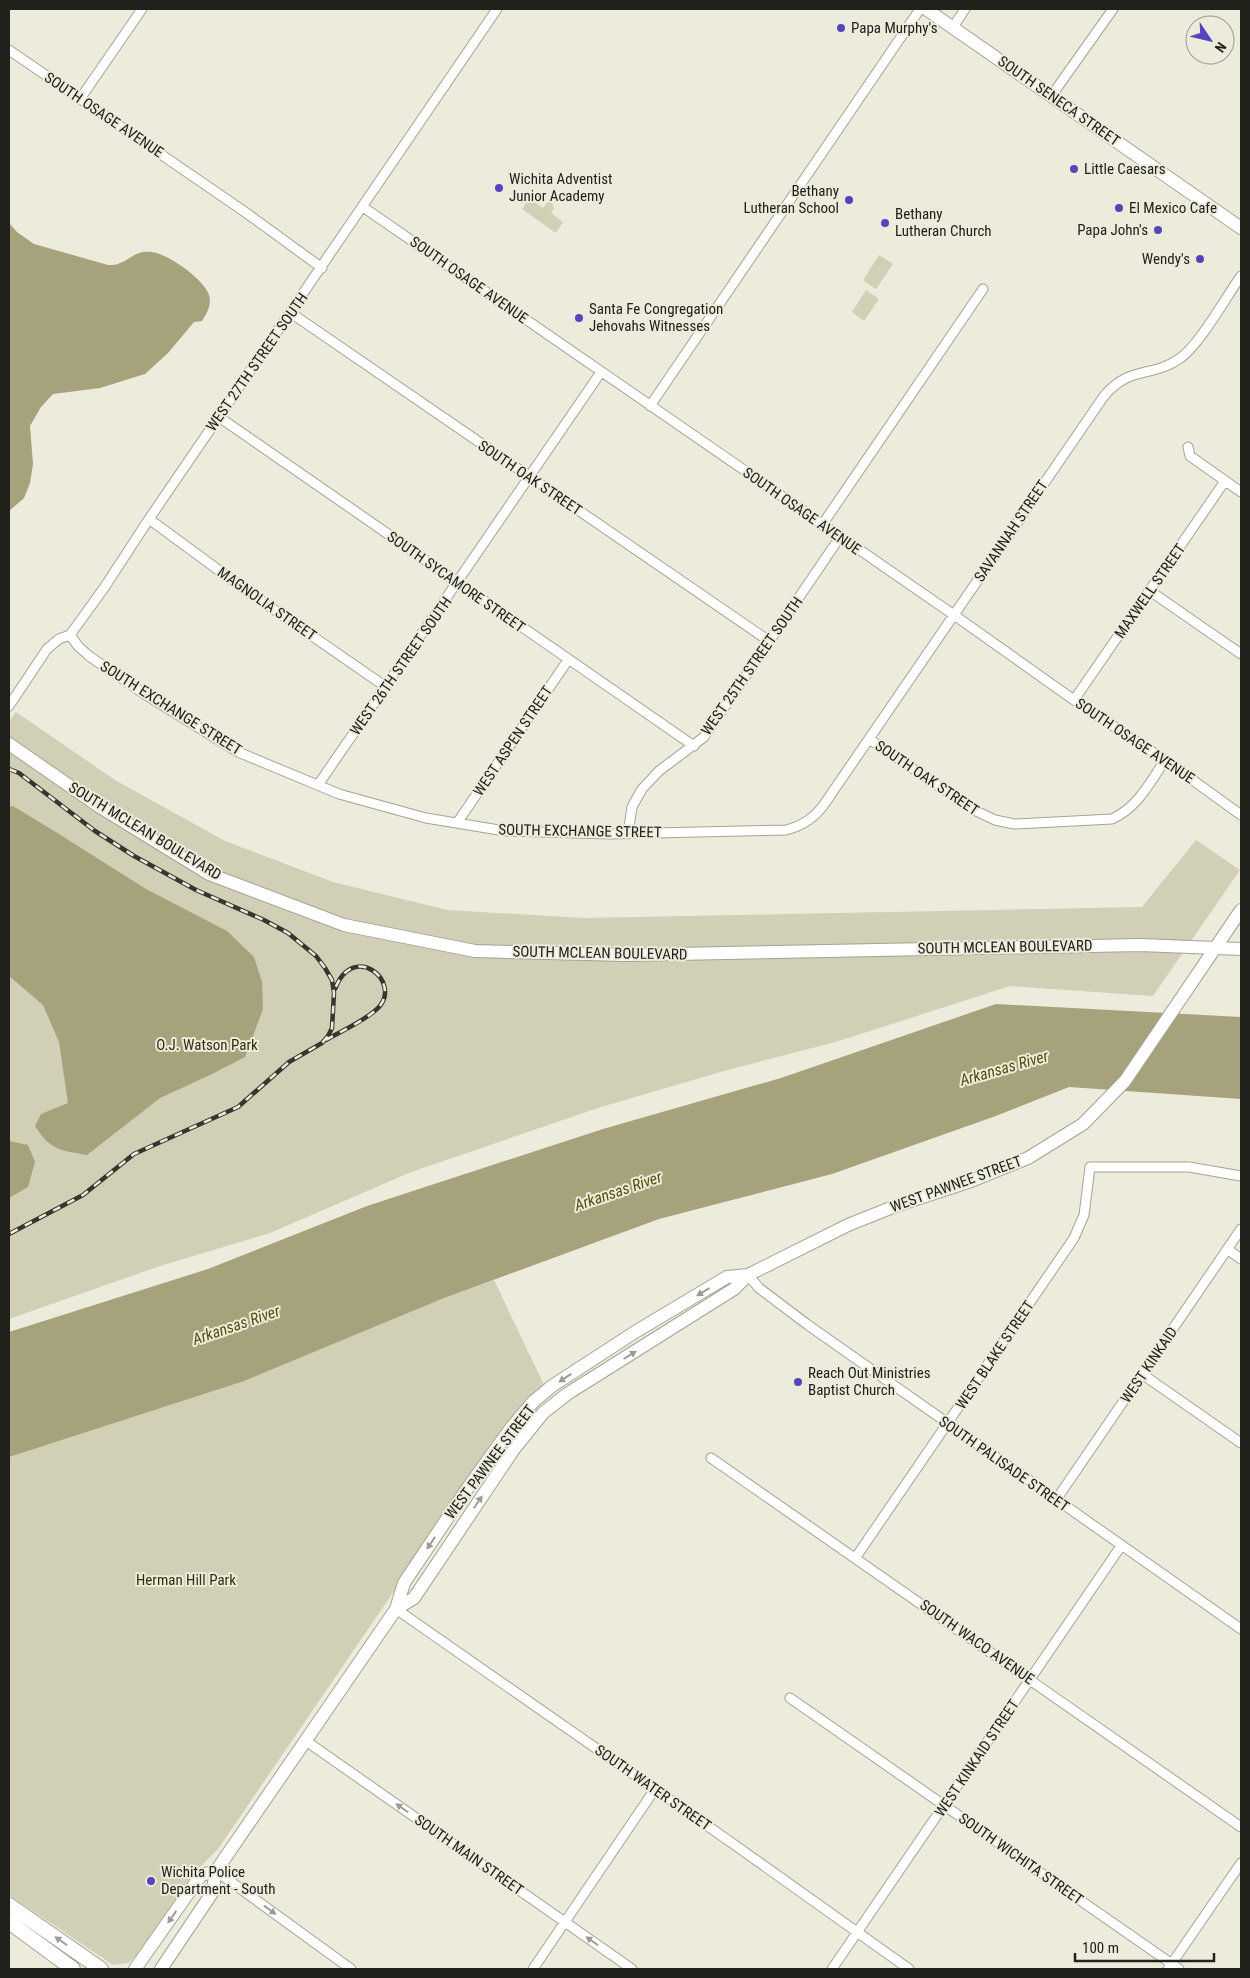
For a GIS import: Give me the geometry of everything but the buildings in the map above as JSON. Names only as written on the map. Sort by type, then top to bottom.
[{"type":"main road","name":"SOUTH SENECA STREET","points":[[926,9],[1241,228]]},
{"type":"main road","name":"SOUTH MCLEAN BOULEVARD","points":[[9,744],[100,807],[209,874],[344,925],[475,951],[626,955],[1140,944],[1241,949]]},
{"type":"main road","name":"WEST PAWNEE STREET","points":[[216,1871],[396,1609],[404,1583],[467,1489],[511,1428],[533,1402],[552,1386],[635,1332],[727,1277],[748,1275],[848,1225],[898,1205],[971,1181],[1028,1158],[1083,1124],[1125,1081],[1241,910]]},
{"type":"main road","points":[[135,1969],[202,1875],[216,1871],[212,1893],[162,1969]]},
{"type":"main road","points":[[9,1905],[101,1969]]},
{"type":"main road","points":[[9,1922],[73,1969]]},
{"type":"street","points":[[80,99],[142,9]]},
{"type":"street","name":"WEST 27TH STREET SOUTH","points":[[9,706],[47,649],[59,639],[70,635],[104,588],[149,519],[497,9]]},
{"type":"street","points":[[650,406],[920,9]]},
{"type":"street","points":[[953,27],[965,9]]},
{"type":"street","points":[[1052,95],[1114,9]]},
{"type":"street","name":"SOUTH OSAGE AVENUE","points":[[9,50],[245,212],[322,268]]},
{"type":"street","name":"SOUTH OSAGE AVENUE","points":[[363,207],[1074,700],[1165,760],[1241,815]]},
{"type":"street","name":"SAVANNAH STREET","points":[[808,820],[820,811],[1110,388],[1124,378],[1165,366],[1185,354],[1241,276]]},
{"type":"street","points":[[822,525],[983,289]]},
{"type":"street","name":"SOUTH OAK STREET","points":[[291,313],[529,478],[770,641]]},
{"type":"street","name":"WEST 26TH STREET SOUTH","points":[[318,785],[601,372]]},
{"type":"street","name":"SOUTH SYCAMORE STREET","points":[[219,417],[694,746]]},
{"type":"street","points":[[1188,447],[1190,456],[1241,492]]},
{"type":"street","name":"MAXWELL STREET","points":[[1074,700],[1225,481]]},
{"type":"street","name":"MAGNOLIA STREET","points":[[149,519],[247,591],[386,687]]},
{"type":"street","name":"WEST 25TH STREET SOUTH","points":[[628,834],[632,807],[642,789],[659,771],[694,746],[710,728],[840,537]]},
{"type":"street","points":[[1150,591],[1241,654]]},
{"type":"street","name":"SOUTH EXCHANGE STREET","points":[[70,635],[89,656],[238,752],[339,794],[426,818],[505,831],[628,834],[786,830],[808,820]]},
{"type":"street","name":"WEST ASPEN STREET","points":[[457,823],[568,660]]},
{"type":"street","name":"SOUTH OAK STREET","points":[[869,739],[976,811],[995,820],[1014,824],[1112,819],[1134,805],[1165,760]]},
{"type":"street","name":"WEST BLAKE STREET","points":[[856,1558],[1074,1238],[1084,1215],[1090,1167],[1189,1168],[1241,1176]]},
{"type":"street","name":"WEST KINKAID","points":[[1056,1500],[1241,1229]]},
{"type":"street","points":[[1228,1249],[1241,1259]]},
{"type":"street","name":"SOUTH PALISADE STREET","points":[[748,1275],[759,1288],[809,1326],[1241,1629]]},
{"type":"street","points":[[1142,1374],[1241,1444]]},
{"type":"street","name":"SOUTH WACO AVENUE","points":[[711,1458],[1241,1827]]},
{"type":"street","name":"WEST KINKAID STREET","points":[[832,1969],[1121,1546]]},
{"type":"street","name":"SOUTH WATER STREET","points":[[396,1609],[909,1969]]},
{"type":"street","name":"SOUTH WICHITA STREET","points":[[790,1698],[1173,1968]]},
{"type":"street","name":"SOUTH MAIN STREET","points":[[306,1741],[632,1969]]},
{"type":"street","points":[[533,1969],[655,1789]]},
{"type":"street","points":[[1173,1968],[1241,1863]]},
{"type":"street","points":[[216,1871],[352,1969]]},
{"type":"green space","points":[[529,199],[543,208],[548,202],[552,203],[554,209],[551,213],[563,222],[556,233],[522,209]]},
{"type":"green space","points":[[879,255],[893,264],[876,289],[863,280]]},
{"type":"green space","points":[[866,290],[879,299],[864,321],[852,312]]},
{"type":"green space","name":"O.J. Watson Park","points":[[16,712],[115,780],[225,841],[333,882],[447,910],[584,918],[1142,907],[1196,840],[1240,870],[1153,996],[1010,986],[839,1041],[724,1071],[601,1107],[411,1172],[270,1233],[160,1266],[9,1319],[9,722]]},
{"type":"green space","name":"Herman Hill Park","points":[[494,1280],[544,1385],[517,1411],[218,1849],[193,1874],[135,1957],[128,1963],[113,1965],[9,1895],[9,1455]]},
{"type":"water","points":[[9,223],[17,232],[34,244],[108,265],[119,264],[142,252],[152,252],[167,257],[185,268],[200,282],[209,295],[210,302],[202,321],[194,322],[168,353],[145,374],[100,388],[53,394],[41,407],[30,426],[33,464],[30,483],[24,498],[9,511]]},
{"type":"water","points":[[13,806],[146,889],[227,931],[254,957],[262,982],[263,1009],[245,1057],[160,1098],[87,1155],[70,1152],[51,1145],[35,1126],[41,1114],[68,1103],[59,1042],[43,1005],[9,976],[9,807]]},
{"type":"water","name":"Arkansas River","points":[[996,1004],[1241,1017],[1241,1099],[1069,1087],[993,1117],[832,1174],[659,1219],[439,1300],[244,1381],[9,1457],[9,1332],[208,1269],[367,1206],[603,1129],[781,1078]]},
{"type":"water","points":[[9,1141],[28,1145],[35,1162],[28,1187],[9,1198]]},
{"type":"railway","points":[[9,769],[19,773],[95,831],[134,856],[196,890],[264,920],[288,933],[316,956],[332,980],[334,993],[332,1028],[328,1036],[322,1043],[289,1062],[238,1107],[134,1154],[83,1195],[9,1234]]},
{"type":"railway","points":[[326,1040],[374,1012],[384,997],[384,986],[380,977],[372,970],[363,967],[353,968],[343,975],[335,989]]},
{"type":"place","name":"Papa Murphy's","points":[[841,28]]},
{"type":"place","name":"Little Caesars","points":[[1074,169]]},
{"type":"place","name":"Wichita Adventist Junior Academy","points":[[499,188]]},
{"type":"place","name":"Bethany Lutheran School","points":[[849,200]]},
{"type":"place","name":"El Mexico Cafe","points":[[1119,208]]},
{"type":"place","name":"Bethany Lutheran Church","points":[[885,223]]},
{"type":"place","name":"Papa John's","points":[[1158,230]]},
{"type":"place","name":"Wendy's","points":[[1200,259]]},
{"type":"place","name":"Santa Fe Congregation Jehovahs Witnesses","points":[[579,318]]},
{"type":"place","name":"Reach Out Ministries Baptist Church","points":[[798,1382]]},
{"type":"place","name":"Wichita Police Department - South","points":[[151,1881]]}]
